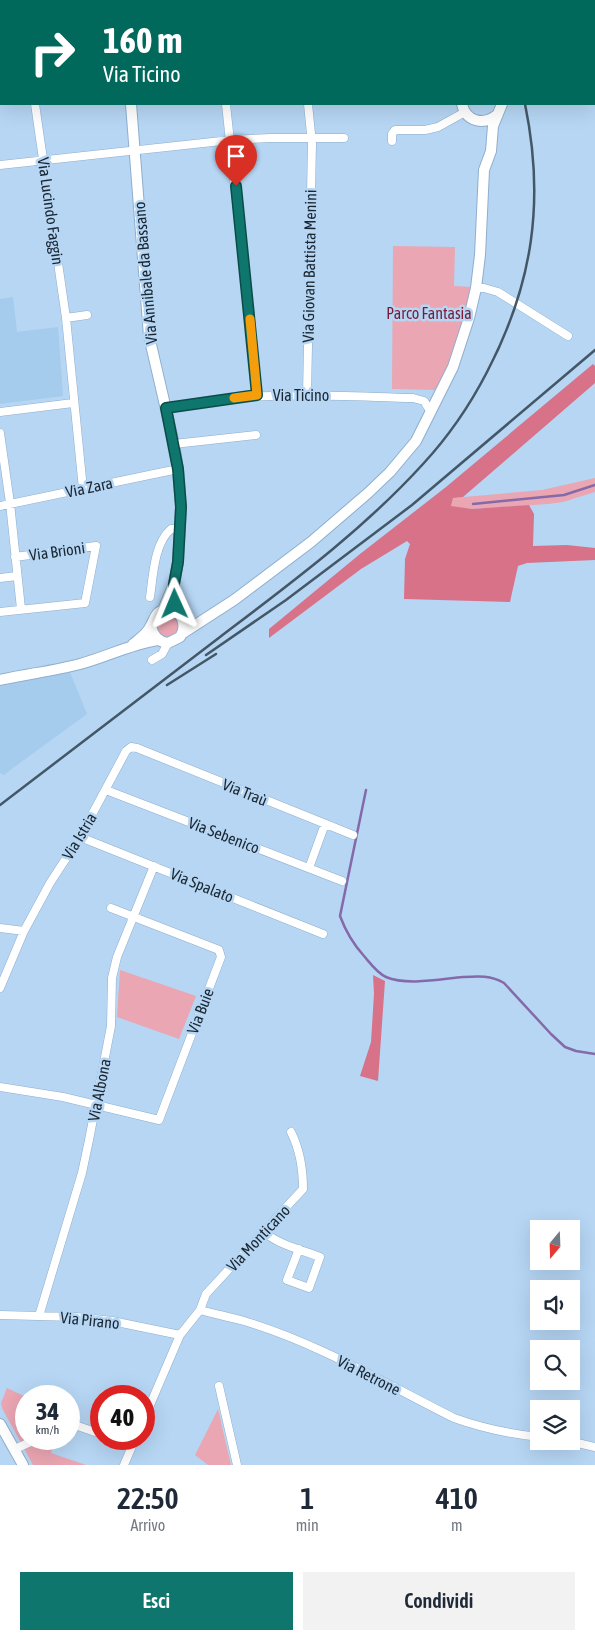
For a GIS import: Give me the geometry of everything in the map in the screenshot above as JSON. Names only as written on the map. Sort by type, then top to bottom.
[{"type":"main road","name":"Via Annibale da Bassano","points":[[131,105],[149,336],[174,444],[178,469],[181,529],[174,584],[163,610],[154,616],[151,626],[131,647]]},
{"type":"main road","points":[[0,680],[79,664],[131,647],[177,640],[182,633],[234,600],[303,548],[390,472],[416,441],[460,349],[476,288],[481,245],[484,170],[491,152],[493,126],[502,105]]},
{"type":"main road","points":[[464,108],[483,129],[491,142]]},
{"type":"main road","points":[[474,120],[487,121],[498,114]]},
{"type":"main road","name":"Via Annibale da Bassano","points":[[174,584],[179,614],[184,622],[182,633]]},
{"type":"main road","points":[[163,610],[172,610],[191,618],[210,615]]},
{"type":"main road","points":[[151,626],[154,636],[163,641]]},
{"type":"main road","points":[[0,1424],[23,1465]]},
{"type":"street","name":"Via Lucindo Faggin","points":[[35,105],[66,318],[83,488]]},
{"type":"street","points":[[226,105],[257,395]]},
{"type":"street","name":"Via Giovan Battista Menini","points":[[307,395],[312,138],[308,105]]},
{"type":"street","points":[[392,141],[392,134],[395,130],[425,130],[438,127],[464,108]]},
{"type":"street","points":[[0,165],[231,140],[344,138]]},
{"type":"street","points":[[476,288],[498,292],[568,336]]},
{"type":"street","points":[[66,318],[87,315]]},
{"type":"street","name":"Via Ticino","points":[[166,408],[257,395],[307,395],[413,398],[424,402],[431,412]]},
{"type":"street","points":[[0,412],[74,403]]},
{"type":"street","points":[[0,433],[10,503],[21,609],[0,612]]},
{"type":"street","points":[[174,444],[256,435]]},
{"type":"street","name":"Via Zara","points":[[0,506],[178,469]]},
{"type":"street","points":[[150,597],[155,564],[164,535],[171,529],[181,529]]},
{"type":"street","name":"Via Brioni","points":[[15,557],[96,546],[85,603],[21,609]]},
{"type":"street","points":[[0,578],[17,576]]},
{"type":"street","points":[[152,660],[162,654],[163,641]]},
{"type":"street","name":"Via Istria","points":[[0,988],[24,931],[50,883],[80,837],[126,751],[131,747],[137,748]]},
{"type":"street","name":"Via Traù","points":[[137,748],[353,835]]},
{"type":"street","name":"Via Sebenico","points":[[106,790],[342,881]]},
{"type":"street","points":[[309,868],[325,824]]},
{"type":"street","name":"Via Spalato","points":[[80,837],[324,934]]},
{"type":"street","name":"Via Albona","points":[[39,1316],[82,1174],[111,1026],[112,978],[117,957],[154,866]]},
{"type":"street","name":"Via Buie","points":[[96,1105],[159,1120],[221,957],[219,950],[111,908]]},
{"type":"street","points":[[0,928],[24,931]]},
{"type":"street","points":[[0,1087],[63,1097],[96,1105]]},
{"type":"street","name":"Via Monticano","points":[[155,1393],[180,1334],[200,1310],[206,1294],[303,1189],[303,1175],[298,1146],[291,1132]]},
{"type":"street","points":[[264,1232],[272,1239],[299,1249],[320,1257],[309,1288],[287,1280],[299,1249]]},
{"type":"street","name":"Via Retrone","points":[[200,1310],[245,1322],[327,1354],[454,1418],[476,1426],[530,1436]]},
{"type":"street","name":"Via Pirano","points":[[0,1315],[76,1317],[112,1321],[180,1334]]},
{"type":"street","points":[[219,1386],[236,1465]]},
{"type":"street","points":[[580,1444],[595,1447]]},
{"type":"street","points":[[124,1465],[130,1450]]},
{"type":"shaded area","points":[[13,297],[17,332],[58,327],[63,396],[0,404],[0,299]]},
{"type":"shaded area","points":[[593,364],[595,366],[595,383],[463,497],[453,498],[451,506],[472,509],[529,505],[534,514],[533,546],[567,545],[595,548],[595,560],[527,563],[518,566],[510,602],[404,599],[405,559],[410,544],[407,541],[361,569],[269,638],[269,629],[360,554],[446,487]]},
{"type":"shaded area","points":[[70,672],[87,714],[4,775],[0,773],[0,686]]},
{"type":"shaded area","points":[[373,975],[385,981],[378,1081],[360,1076],[371,1042],[374,994]]},
{"type":"green space","name":"Parco Fantasia","points":[[393,246],[455,247],[454,286],[473,287],[456,346],[437,390],[392,389]]},
{"type":"green space","points":[[595,478],[595,492],[563,502],[472,509],[451,507],[453,498],[542,490]]},
{"type":"green space","points":[[168,615],[176,618],[179,626],[176,634],[168,637],[160,634],[157,626],[160,618]]},
{"type":"green space","points":[[120,970],[196,996],[179,1039],[117,1017]]},
{"type":"green space","points":[[7,1388],[15,1392],[15,1432],[2,1408],[1,1403]]},
{"type":"green space","points":[[218,1409],[231,1465],[208,1465],[195,1455]]},
{"type":"green space","points":[[25,1450],[52,1450],[51,1453],[86,1465],[33,1465]]},
{"type":"waterway","points":[[473,504],[564,495],[595,485]]},
{"type":"waterway","points":[[366,790],[340,916],[347,933],[371,965],[386,977],[394,980],[424,981],[479,976],[499,980],[565,1047],[595,1054]]},
{"type":"railway","points":[[0,805],[326,555],[400,488],[450,432],[487,372],[503,339],[525,274],[534,208],[534,174],[525,105]]},
{"type":"railway","points":[[206,655],[286,600],[412,505],[595,350]]},
{"type":"railway","points":[[167,685],[216,654]]},
{"type":"slow traffic","points":[[234,398],[257,395],[250,319]]},
{"type":"route","points":[[175,604],[174,584],[178,562],[181,507],[178,469],[166,408],[257,395],[236,186]]}]
